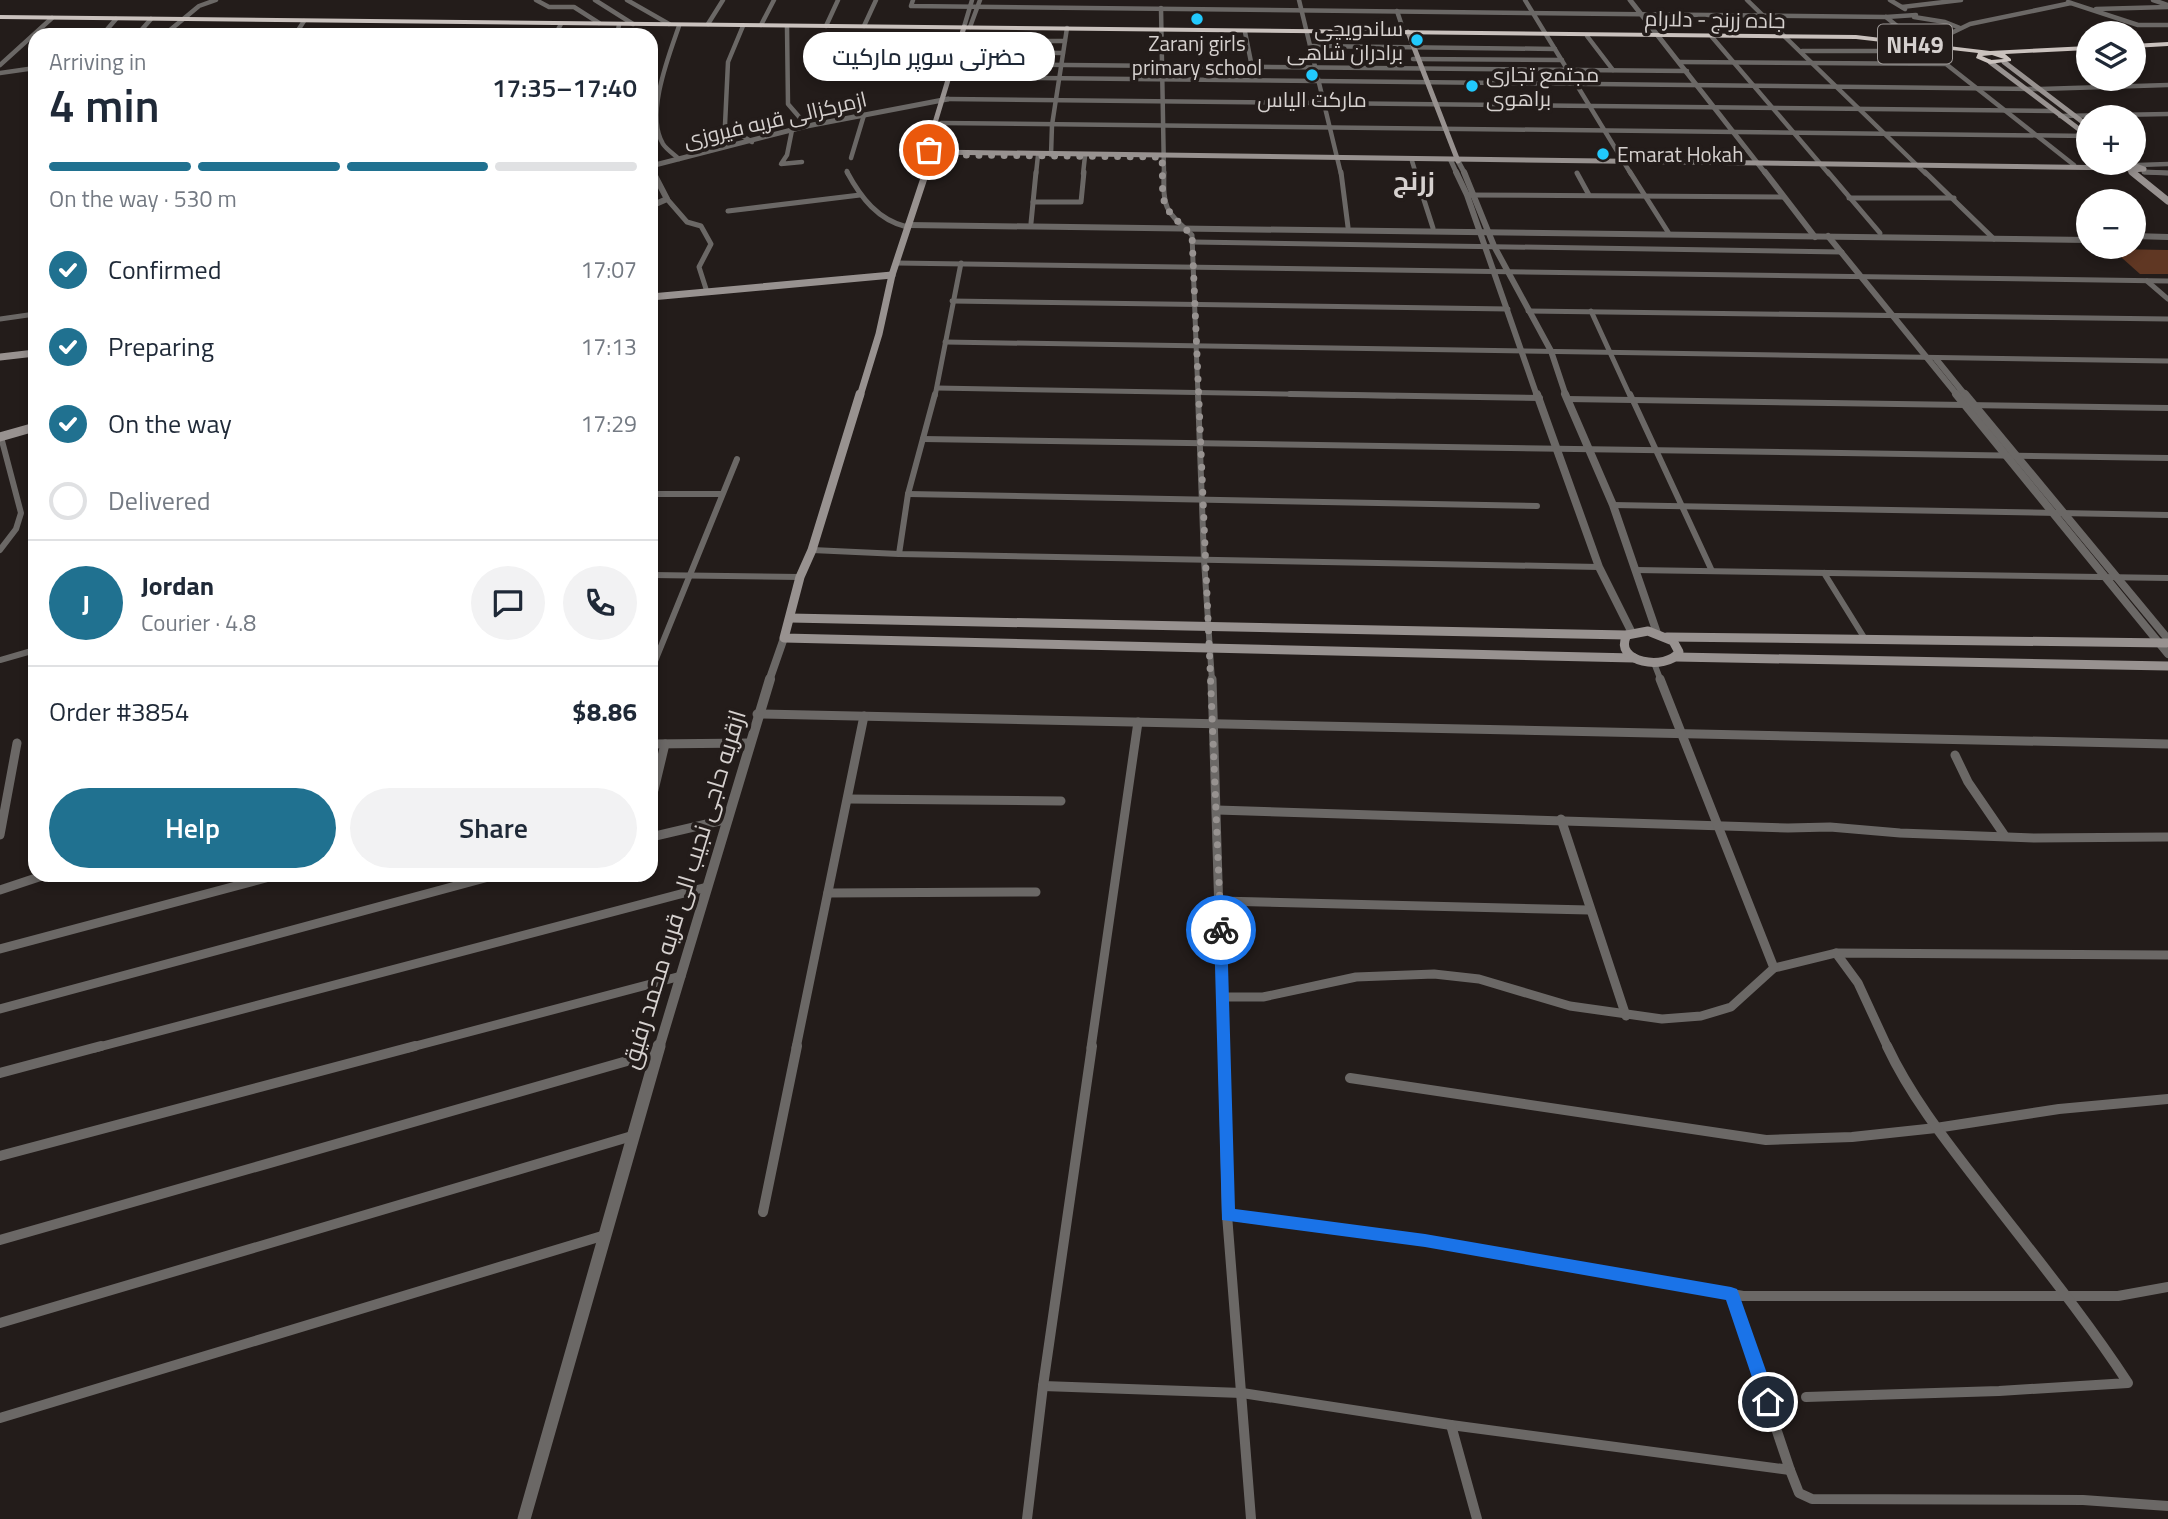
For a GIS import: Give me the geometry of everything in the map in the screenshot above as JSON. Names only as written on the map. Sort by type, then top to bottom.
[{"type":"highway","name":"جاده زرنج - دلارام","points":[[0,18],[967,28]]},
{"type":"highway","name":"جاده زرنج - دلارام","points":[[432,22],[1306,32]]},
{"type":"highway","name":"جاده زرنج - دلارام","points":[[1160,30],[1405,31],[1871,39],[1926,45],[1988,61]]},
{"type":"highway","name":"جاده زرنج - دلارام","points":[[1543,34],[1856,37],[1919,42],[1990,53],[2076,49]]},
{"type":"highway","points":[[2146,46],[2168,45]]},
{"type":"highway","name":"جاده زرنج - دلارام","points":[[2005,59],[2012,53],[2076,50]]},
{"type":"highway","name":"NH49","points":[[1990,53],[2005,59],[1988,61],[1978,56],[1990,53]]},
{"type":"main road","points":[[957,62],[963,52],[967,28]]},
{"type":"main road","points":[[967,28],[928,146],[934,151],[1454,160],[2076,166]]},
{"type":"main road","points":[[1405,31],[1454,160]]},
{"type":"main road","points":[[2005,59],[2075,116]]},
{"type":"main road","points":[[1988,61],[2076,127]]},
{"type":"main road","points":[[934,151],[945,100]]},
{"type":"main road","points":[[934,151],[1162,156]]},
{"type":"main road","name":"ازقریه حاجی نجیب الی قریه محمد رفیق","points":[[784,638],[800,577],[812,550],[879,334],[891,275],[934,151]]},
{"type":"main road","points":[[1339,158],[1454,160]]},
{"type":"main road","points":[[2044,166],[2074,165]]},
{"type":"main road","points":[[2141,175],[2168,201]]},
{"type":"main road","points":[[2144,175],[2168,191]]},
{"type":"main road","points":[[658,296],[891,275]]},
{"type":"main road","points":[[0,356],[28,354]]},
{"type":"main road","points":[[0,437],[28,429]]},
{"type":"main road","points":[[790,618],[1865,639],[2165,642]]},
{"type":"main road","points":[[1630,634],[1622,640],[1622,646],[1634,658]]},
{"type":"main road","points":[[1662,635],[1678,647],[1676,657]]},
{"type":"main road","points":[[784,638],[1634,658],[1654,663],[1663,663],[1676,657],[2168,666]]},
{"type":"street","points":[[171,28],[199,6],[216,0]]},
{"type":"street","points":[[536,0],[549,7],[575,7],[599,23]]},
{"type":"street","points":[[595,0],[633,24]]},
{"type":"street","points":[[627,0],[669,24]]},
{"type":"street","points":[[708,24],[723,0]]},
{"type":"street","points":[[761,25],[774,0]]},
{"type":"street","points":[[826,26],[838,0]]},
{"type":"street","points":[[864,26],[876,0]]},
{"type":"street","points":[[913,0],[911,6],[1073,8],[1161,5],[1396,12],[1914,17],[1945,22],[1960,28]]},
{"type":"street","points":[[967,28],[972,0]]},
{"type":"street","points":[[967,28],[980,0]]},
{"type":"street","points":[[1072,0],[1073,8]]},
{"type":"street","points":[[1299,0],[1339,158],[1348,227]]},
{"type":"street","points":[[1525,0],[1543,34],[1562,60],[1573,82],[1668,232]]},
{"type":"street","points":[[1630,0],[1814,235]]},
{"type":"street","points":[[1747,0],[1782,37],[1802,51],[1992,237]]},
{"type":"street","points":[[1890,0],[1916,15],[1914,17]]},
{"type":"street","points":[[1902,7],[1961,0]]},
{"type":"street","points":[[2062,0],[2138,25],[2168,25]]},
{"type":"street","points":[[2153,0],[2168,6]]},
{"type":"street","points":[[1911,38],[1943,37],[1960,28],[2006,15],[2071,3]]},
{"type":"street","points":[[1161,5],[1165,126],[1162,156],[1163,200],[1169,214],[1192,235],[1193,242],[1224,997],[1227,1215],[1251,1519]]},
{"type":"street","points":[[2089,9],[2168,6]]},
{"type":"street","points":[[1396,12],[1405,31]]},
{"type":"street","points":[[1886,17],[1919,42]]},
{"type":"street","points":[[41,28],[52,18]]},
{"type":"street","points":[[108,28],[116,19]]},
{"type":"street","points":[[143,28],[151,19]]},
{"type":"street","points":[[300,28],[304,21]]},
{"type":"street","points":[[559,28],[561,24]]},
{"type":"street","points":[[658,102],[669,53],[679,26]]},
{"type":"street","points":[[743,26],[730,47],[725,85],[725,125],[752,142]]},
{"type":"street","points":[[787,27],[788,104],[807,126]]},
{"type":"street","points":[[1051,154],[1052,125],[1067,29]]},
{"type":"street","points":[[1245,32],[1252,66]]},
{"type":"street","points":[[1587,36],[1613,70]]},
{"type":"street","points":[[1712,37],[1880,233]]},
{"type":"street","points":[[0,65],[28,40]]},
{"type":"street","points":[[966,41],[1065,41]]},
{"type":"street","points":[[1311,46],[1555,49]]},
{"type":"street","points":[[1802,51],[1948,51]]},
{"type":"street","points":[[1928,51],[2074,165]]},
{"type":"street","points":[[963,52],[1063,53]]},
{"type":"street","points":[[822,57],[1161,66],[1687,71]]},
{"type":"street","points":[[1415,59],[1562,60]]},
{"type":"street","points":[[1679,62],[1946,64]]},
{"type":"street","points":[[0,73],[28,69]]},
{"type":"street","points":[[823,70],[1059,78],[2040,89],[2168,85]]},
{"type":"street","points":[[945,100],[2054,111]]},
{"type":"street","name":"ازمرکزالی قریه فیروزی","points":[[658,165],[807,126],[945,100]]},
{"type":"street","points":[[2060,116],[2168,114]]},
{"type":"street","points":[[658,115],[661,142],[678,159]]},
{"type":"street","points":[[851,158],[864,115]]},
{"type":"street","points":[[941,123],[2076,136]]},
{"type":"street","points":[[792,130],[787,155],[781,164],[802,162]]},
{"type":"street","points":[[1031,223],[1038,155]]},
{"type":"street","points":[[1033,202],[1081,202],[1085,156]]},
{"type":"street","points":[[1454,160],[1483,231],[1509,271],[1551,351],[1567,399],[1613,505],[1635,570],[1662,635]]},
{"type":"street","points":[[1454,160],[1475,195],[1483,231],[1483,246],[1508,309],[1599,567],[1630,634]]},
{"type":"street","points":[[1412,161],[1433,228]]},
{"type":"street","points":[[2146,165],[2168,164]]},
{"type":"street","points":[[2146,169],[2168,173]]},
{"type":"street","points":[[846,171],[860,195],[896,225],[2076,238]]},
{"type":"street","points":[[1577,173],[1589,195]]},
{"type":"street","name":"ازمرکزالی قریه فیروزی","points":[[658,186],[667,200]]},
{"type":"street","points":[[728,211],[860,195]]},
{"type":"street","points":[[1467,195],[1784,197]]},
{"type":"street","points":[[1849,198],[1954,198]]},
{"type":"street","points":[[658,203],[667,200],[687,222],[701,226],[711,244],[701,257],[698,269],[700,281],[707,292]]},
{"type":"street","points":[[908,225],[1031,223],[1814,235]]},
{"type":"street","points":[[1830,235],[1880,233],[1992,237]]},
{"type":"street","points":[[1830,235],[1863,275]]},
{"type":"street","points":[[1830,235],[1931,357],[2005,455],[2104,577],[2165,642]]},
{"type":"street","points":[[2146,238],[2168,239]]},
{"type":"street","points":[[1193,242],[1842,252]]},
{"type":"street","points":[[896,263],[2168,281]]},
{"type":"street","points":[[899,554],[908,494],[937,388],[961,263]]},
{"type":"street","points":[[2147,281],[2168,299]]},
{"type":"street","points":[[952,301],[1508,309]]},
{"type":"street","points":[[1528,311],[2168,319]]},
{"type":"street","points":[[1591,311],[1712,571]]},
{"type":"street","points":[[0,319],[28,315]]},
{"type":"street","points":[[945,342],[2168,361]]},
{"type":"street","points":[[937,388],[1540,398]]},
{"type":"street","points":[[1567,399],[2168,408]]},
{"type":"street","points":[[1969,405],[2116,577],[2165,642],[2168,653]]},
{"type":"street","points":[[0,437],[20,515],[16,529],[0,550]]},
{"type":"street","points":[[923,439],[1589,450],[1655,448],[2168,458]]},
{"type":"street","points":[[658,654],[737,459]]},
{"type":"street","points":[[658,496],[722,494]]},
{"type":"street","points":[[908,494],[1537,506]]},
{"type":"street","points":[[1613,505],[2168,515]]},
{"type":"street","points":[[812,550],[899,554],[1599,567]]},
{"type":"street","points":[[1635,570],[2168,578]]},
{"type":"street","points":[[1824,573],[1865,639]]},
{"type":"street","points":[[658,575],[800,577]]},
{"type":"street","name":"ازقریه حاجی نجیب الی قریه محمد رفیق","points":[[524,1519],[655,1053],[681,976],[757,714],[784,638]]},
{"type":"street","points":[[0,660],[28,652]]},
{"type":"street","points":[[1654,663],[1715,824],[1774,968]]},
{"type":"street","points":[[757,714],[2168,744]]},
{"type":"street","points":[[763,1212],[864,716]]},
{"type":"street","points":[[1027,1519],[1043,1386],[1138,722]]},
{"type":"street","points":[[0,835],[17,743]]},
{"type":"street","points":[[658,744],[750,743]]},
{"type":"street","points":[[658,773],[665,744]]},
{"type":"street","points":[[1955,755],[1968,782],[2005,836]]},
{"type":"street","points":[[848,799],[1061,801]]},
{"type":"street","points":[[1217,810],[1788,828],[1814,824],[1897,833],[2168,837]]},
{"type":"street","points":[[658,835],[728,819]]},
{"type":"street","points":[[1560,819],[1626,1016]]},
{"type":"street","points":[[0,890],[28,881]]},
{"type":"street","points":[[0,949],[251,882]]},
{"type":"street","points":[[0,1009],[470,882]]},
{"type":"street","points":[[0,1073],[707,887]]},
{"type":"street","points":[[828,893],[1036,892]]},
{"type":"street","points":[[1219,901],[1589,910]]},
{"type":"street","points":[[1224,997],[1263,997],[1356,977],[1434,974],[1479,979],[1570,1006],[1662,1019],[1701,1016],[1731,1007],[1774,968],[1836,953],[2168,955]]},
{"type":"street","points":[[1806,1397],[1999,1391],[2128,1383],[2101,1341],[1936,1128],[1898,1069],[1858,982],[1836,953]]},
{"type":"street","points":[[0,1156],[681,976]]},
{"type":"street","points":[[0,1240],[655,1053]]},
{"type":"street","points":[[1350,1078],[1766,1140],[1852,1137],[1936,1128],[2059,1109],[2168,1100]]},
{"type":"street","points":[[0,1324],[632,1136]]},
{"type":"street","points":[[1227,1215],[1425,1241],[1731,1294],[2118,1296],[2168,1287]]},
{"type":"street","points":[[0,1418],[602,1236]]},
{"type":"street","points":[[1731,1294],[1797,1492],[1803,1498],[2083,1500],[2168,1506]]},
{"type":"street","points":[[1043,1386],[1242,1393],[1451,1425],[1790,1470]]},
{"type":"street","points":[[1451,1425],[1477,1519]]},
{"type":"shaded area","points":[[2146,250],[2168,250],[2168,274],[2140,274],[2123,259],[2146,259]]},
{"type":"way so far","points":[[929,150],[957,155],[1162,157],[1163,200],[1169,214],[1192,235],[1221,930]]},
{"type":"place","name":"Zaranj girls primary school","points":[[1197,19]]},
{"type":"place","name":"ساندویچی برادران شاهی","points":[[1417,40]]},
{"type":"place","name":"مارکت الیاس","points":[[1312,75]]},
{"type":"place","name":"مجتمع تجاری براهوی","points":[[1472,86]]},
{"type":"place","name":"حضرتی سوپر مارکیت","points":[[929,150]]},
{"type":"place","name":"Emarat Hokah","points":[[1603,154]]},
{"type":"district","name":"زرنج","points":[[1414,180]]},
{"type":"route","points":[[1221,930],[1227,1215],[1425,1241],[1731,1294],[1768,1402]]}]
